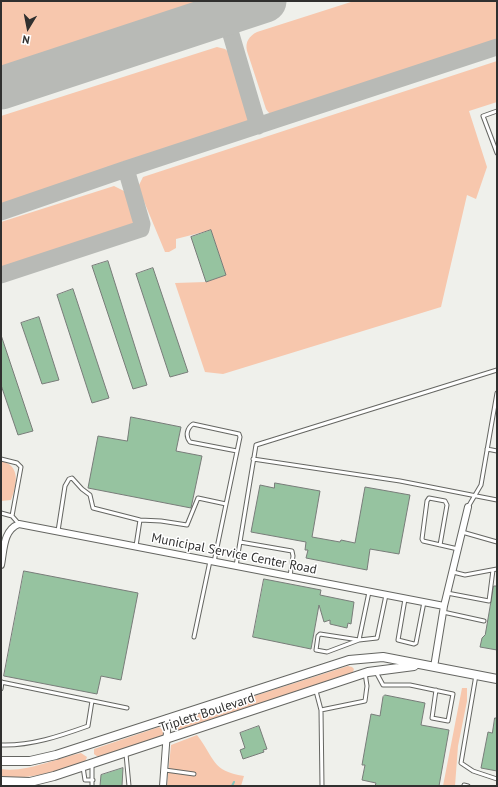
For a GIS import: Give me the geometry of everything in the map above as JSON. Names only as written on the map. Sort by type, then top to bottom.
[{"type":"main road","name":"Triplett Boulevard","points":[[1,761],[30,761],[56,756],[168,718],[349,660],[383,657],[497,679]]},
{"type":"main road","name":"Triplett Boulevard","points":[[1,781],[30,784],[365,673],[421,665]]},
{"type":"street","points":[[434,667],[447,593],[468,507]]},
{"type":"street","points":[[1,565],[8,534],[12,527],[19,524]]},
{"type":"street","name":"Municipal Service Center Road","points":[[19,524],[424,602],[444,609]]},
{"type":"street","points":[[163,786],[168,718]]},
{"type":"lane","points":[[497,111],[483,116],[497,153]]},
{"type":"lane","points":[[236,566],[256,445],[497,370]]},
{"type":"lane","points":[[468,507],[480,485],[496,409],[497,393]]},
{"type":"lane","points":[[194,638],[226,504],[237,451],[239,434],[193,424],[189,427],[187,435],[190,442],[237,451]]},
{"type":"lane","points":[[487,449],[497,451]]},
{"type":"lane","points":[[1,459],[17,463],[21,467],[12,516]]},
{"type":"lane","points":[[254,459],[339,471],[497,500]]},
{"type":"lane","points":[[58,532],[65,486],[69,479],[72,478],[90,495],[93,508],[140,520],[187,524],[198,498],[226,504]]},
{"type":"lane","points":[[440,545],[447,505],[445,501],[430,498],[427,501],[423,541],[440,545],[458,549]]},
{"type":"lane","points":[[1,513],[12,516],[19,524]]},
{"type":"lane","points":[[135,546],[140,520]]},
{"type":"lane","points":[[462,532],[497,542]]},
{"type":"lane","points":[[240,542],[292,551],[294,556],[290,576]]},
{"type":"lane","points":[[447,593],[488,601],[495,570],[465,575],[453,572]]},
{"type":"lane","points":[[360,640],[368,592]]},
{"type":"lane","points":[[360,640],[327,652],[315,649],[320,634],[360,640],[375,639],[378,636],[386,595]]},
{"type":"lane","points":[[405,599],[398,640],[414,644],[416,643],[424,602]]},
{"type":"lane","points":[[444,609],[484,621]]},
{"type":"lane","points":[[375,671],[383,685],[410,685],[436,690],[453,694],[448,721],[432,718],[436,690]]},
{"type":"lane","points":[[321,710],[365,701],[367,686],[365,673]]},
{"type":"lane","points":[[476,675],[461,763],[473,771],[497,779]]},
{"type":"lane","points":[[1,689],[2,682],[127,708]]},
{"type":"lane","points":[[315,690],[321,710],[322,786]]},
{"type":"lane","points":[[1,745],[29,743],[59,736],[88,726],[92,701]]},
{"type":"lane","points":[[126,752],[129,786]]},
{"type":"lane","points":[[92,763],[92,786]]},
{"type":"lane","points":[[83,766],[85,780],[92,780]]},
{"type":"lane","points":[[165,770],[194,774]]},
{"type":"lane","points":[[464,785],[468,786]]},
{"type":"shaded area","points":[[1,1],[209,1],[1,69]]},
{"type":"shaded area","points":[[354,1],[497,1],[497,46],[282,116],[277,117],[269,113],[266,109],[247,51],[247,42],[250,37],[257,32]]},
{"type":"shaded area","points":[[217,47],[225,49],[231,54],[249,111],[249,122],[243,128],[1,207],[1,116]]},
{"type":"shaded area","points":[[497,61],[497,102],[469,111],[487,167],[476,199],[467,195],[441,307],[223,374],[205,372],[175,283],[206,282],[226,275],[211,230],[176,239],[176,248],[169,252],[165,252],[138,187],[143,177]]},
{"type":"shaded area","points":[[114,186],[128,193],[137,219],[134,227],[125,232],[1,272],[1,222]]},
{"type":"shaded area","points":[[1,461],[7,463],[15,471],[16,482],[11,500],[1,501]]},
{"type":"shaded area","points":[[348,666],[354,669],[352,675],[178,731],[172,728],[173,722]]},
{"type":"shaded area","points":[[462,688],[467,688],[467,701],[458,746],[455,786],[443,786]]},
{"type":"shaded area","points":[[159,727],[164,731],[163,736],[159,738],[98,757],[94,754],[94,749]]},
{"type":"shaded area","points":[[197,735],[219,767],[233,774],[244,776],[241,786],[167,786],[171,745]]},
{"type":"shaded area","points":[[81,753],[87,757],[85,762],[64,769],[33,776],[12,778],[1,777],[1,769],[11,770],[31,767]]},
{"type":"building","points":[[211,230],[226,275],[206,282],[191,237]]},
{"type":"building","points":[[108,261],[147,385],[133,389],[92,266]]},
{"type":"building","points":[[153,268],[188,372],[170,377],[136,274]]},
{"type":"building","points":[[73,289],[109,398],[92,403],[57,295]]},
{"type":"building","points":[[39,317],[59,380],[42,384],[21,323]]},
{"type":"building","points":[[1,335],[33,431],[18,435],[1,385]]},
{"type":"building","points":[[131,417],[181,427],[176,451],[202,456],[191,508],[88,488],[98,436],[127,441]]},
{"type":"building","points":[[275,483],[320,491],[312,537],[340,542],[341,540],[355,543],[365,487],[410,495],[399,554],[370,549],[367,570],[306,558],[308,550],[305,550],[306,542],[251,532],[260,485],[274,488]]},
{"type":"building","points":[[24,571],[138,593],[121,680],[101,676],[97,694],[4,676]]},
{"type":"building","points":[[264,579],[321,590],[320,595],[354,602],[351,624],[348,623],[347,628],[330,624],[330,620],[324,622],[319,605],[311,649],[253,637]]},
{"type":"building","points":[[494,586],[497,586],[497,650],[480,647],[482,638],[485,635]]},
{"type":"building","points":[[385,695],[425,703],[421,725],[449,730],[439,786],[375,786],[376,783],[362,780],[365,765],[362,765],[371,714],[380,716],[383,697]]},
{"type":"building","points":[[495,718],[497,718],[497,771],[481,768],[488,732],[492,733]]},
{"type":"building","points":[[259,726],[267,749],[263,750],[264,752],[243,759],[240,750],[245,748],[240,733]]},
{"type":"building","points":[[123,768],[122,786],[100,786],[101,775]]},
{"type":"waterway","points":[[232,786],[234,782]]},
{"type":"taxiway","points":[[225,14],[258,126]]},
{"type":"taxiway","points":[[1,212],[126,169],[497,47]]},
{"type":"taxiway","points":[[1,275],[141,229],[142,224],[126,169]]},
{"type":"runway","points":[[1,88],[265,1]]}]
